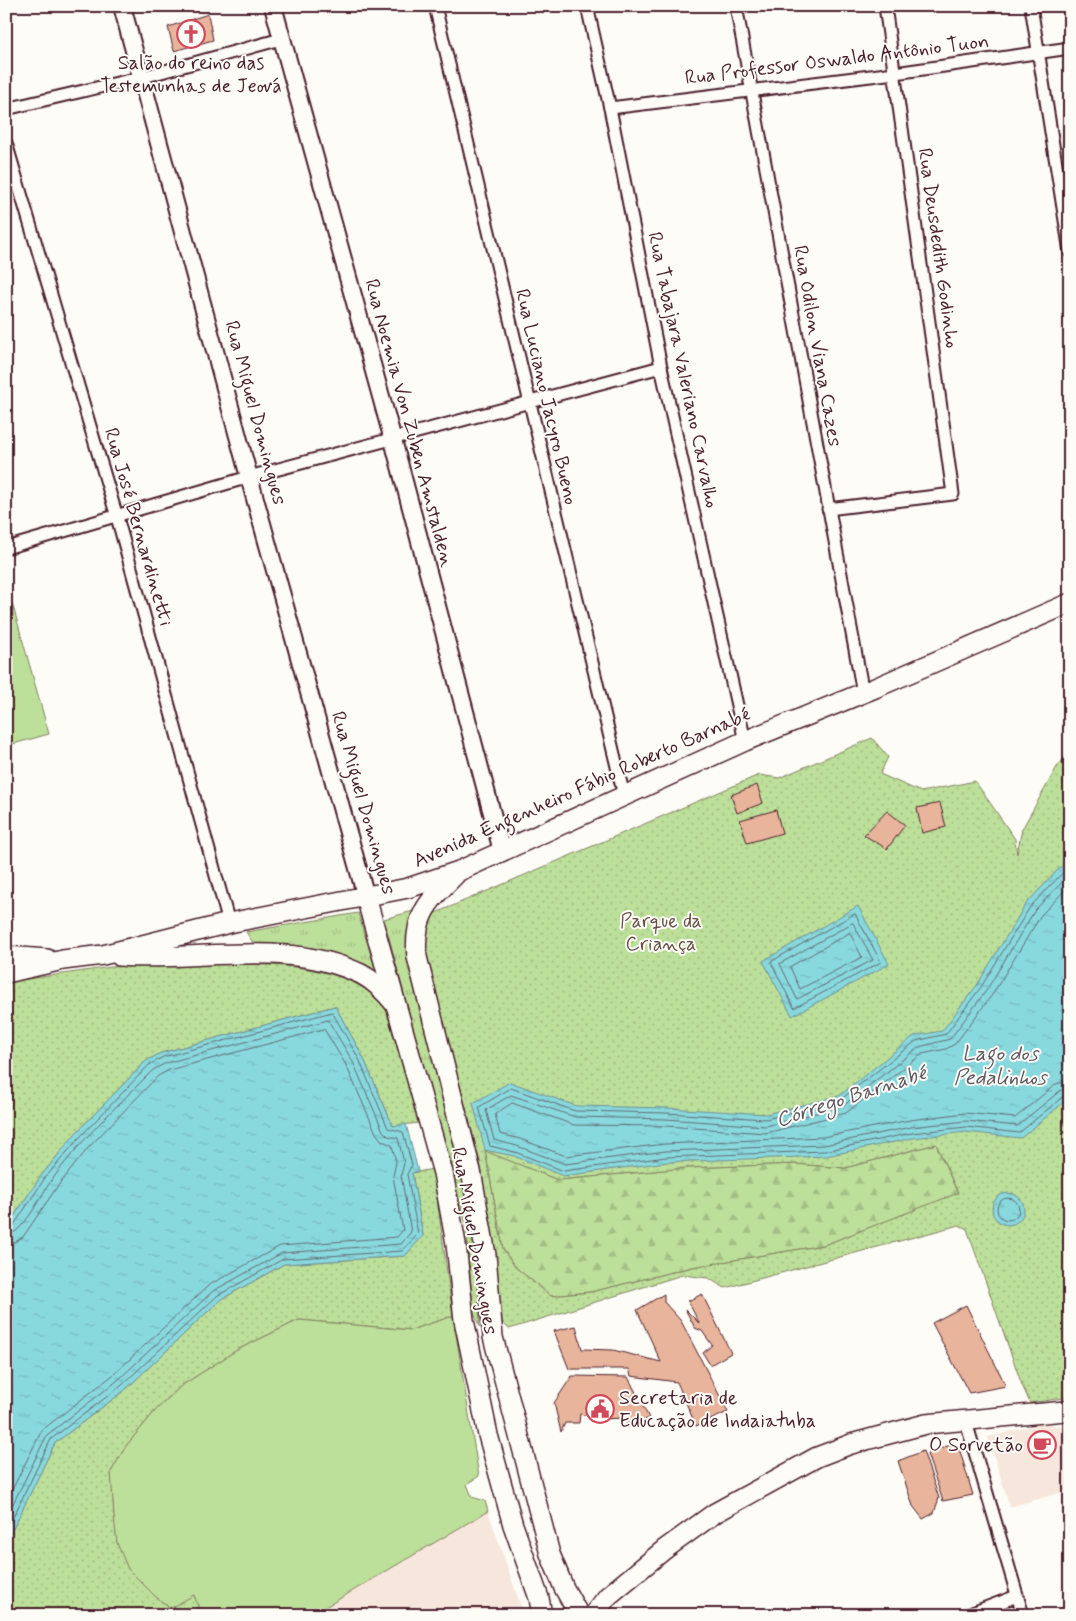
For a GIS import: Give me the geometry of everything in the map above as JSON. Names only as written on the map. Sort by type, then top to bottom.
[{"type":"main road","name":"Rua Miguel Domingues","points":[[122,6],[249,478],[443,1173],[456,1244],[464,1320],[488,1435],[513,1525],[539,1598],[542,1615]]},
{"type":"main road","name":"Rua Noemia Von Zuben Amstalden","points":[[273,6],[393,440],[502,851]]},
{"type":"main road","name":"Avenida Engenheiro Fábio Roberto Barnabé","points":[[6,973],[63,960],[102,955],[229,923],[408,888],[460,871],[745,741],[863,693],[1070,603]]},
{"type":"main road","name":"Rua Miguel Domingues","points":[[460,871],[429,901],[417,927],[417,957],[471,1171],[486,1255],[492,1337],[550,1554],[564,1588],[579,1615]]},
{"type":"main road","points":[[102,955],[143,958],[264,954],[296,956],[332,962],[363,975],[383,991],[396,1005]]},
{"type":"main road","points":[[6,956],[63,960]]},
{"type":"main road","points":[[593,1615],[608,1596],[700,1524],[794,1469],[851,1444],[926,1424],[966,1422],[1065,1411],[1070,1408]]},
{"type":"street","name":"Rua Luciano Jacyro Bueno","points":[[435,6],[528,402],[624,796]]},
{"type":"street","name":"Rua Tabajara Valeriano Carvalho","points":[[587,6],[610,108],[661,367],[745,741]]},
{"type":"street","name":"Rua Odilon Viana Cazes","points":[[736,6],[863,693]]},
{"type":"street","name":"Rua Deusdedith Godinho","points":[[828,509],[954,494],[885,6]]},
{"type":"street","points":[[1031,6],[1070,252]]},
{"type":"street","points":[[6,109],[142,77],[282,40]]},
{"type":"street","name":"Rua Professor Oswaldo Antônio Tuon","points":[[610,108],[895,73],[1070,48]]},
{"type":"street","name":"Rua José Bernardinetti","points":[[6,143],[117,517],[229,923]]},
{"type":"street","points":[[6,548],[249,478],[661,367]]},
{"type":"street","points":[[966,1422],[1023,1615]]},
{"type":"street","points":[[967,1615],[1017,1596]]},
{"type":"shaded area","points":[[1041,1424],[1070,1427],[1070,1490],[1010,1507],[988,1437]]},
{"type":"shaded area","points":[[488,1511],[524,1615],[312,1615]]},
{"type":"green space","points":[[9,592],[49,734],[6,746],[6,593]]},
{"type":"green space","name":"Parque da Criança","points":[[872,738],[888,757],[880,774],[921,792],[975,781],[1015,839],[1017,854],[1022,829],[1057,767],[1070,751],[1070,1397],[1030,1403],[967,1229],[959,1225],[725,1288],[708,1278],[682,1275],[509,1329],[500,1320],[495,1255],[480,1162],[424,949],[426,928],[431,915],[759,775],[779,778]],"holes":[[[936,1144],[958,1193],[824,1245],[693,1267],[591,1292],[551,1296],[515,1267],[503,1249],[485,1151],[558,1180],[685,1168],[796,1164],[845,1168]]]},
{"type":"green space","points":[[413,911],[406,937],[408,962],[475,1227],[480,1327],[473,1311],[466,1225],[384,919]]},
{"type":"green space","points":[[358,913],[375,968],[255,946],[246,932]]},
{"type":"green space","points":[[200,964],[297,967],[344,978],[365,989],[384,1003],[419,1123],[393,1126],[363,1057],[335,1006],[161,1053],[146,1061],[75,1134],[41,1176],[6,1228],[6,982],[126,965]]},
{"type":"green space","points":[[936,1144],[958,1194],[824,1245],[693,1267],[591,1292],[551,1296],[515,1267],[503,1249],[485,1150],[558,1180],[685,1168],[796,1164],[845,1168]]},
{"type":"green space","points":[[433,1169],[453,1316],[411,1330],[299,1320],[237,1350],[181,1386],[156,1410],[126,1446],[111,1472],[117,1543],[194,1595],[201,1615],[6,1615],[6,1541],[55,1443],[125,1390],[220,1300],[284,1264],[405,1256],[423,1236],[412,1173]]},
{"type":"green space","points":[[453,1316],[479,1476],[467,1484],[472,1497],[485,1501],[488,1511],[312,1615],[201,1615],[194,1595],[171,1608],[156,1597],[128,1569],[117,1543],[111,1472],[126,1446],[156,1410],[181,1386],[237,1350],[299,1320],[411,1330]]},
{"type":"water","name":"Lago dos Pedalinhos","points":[[1070,857],[1070,1097],[1021,1138],[966,1132],[913,1138],[826,1156],[667,1162],[563,1176],[514,1156],[485,1150],[473,1103],[510,1082],[576,1106],[667,1108],[766,1114],[839,1096],[914,1036],[942,1031],[977,985],[1026,904]]},
{"type":"water","points":[[858,906],[889,964],[792,1016],[763,961]]},
{"type":"water","points":[[335,1006],[363,1057],[393,1126],[406,1124],[418,1171],[412,1173],[423,1236],[405,1256],[284,1264],[220,1300],[125,1390],[55,1443],[6,1543],[6,1228],[41,1176],[75,1134],[146,1061],[161,1053]]},
{"type":"water","points":[[1008,1193],[1020,1197],[1024,1209],[1020,1221],[1008,1225],[996,1221],[992,1209],[996,1197]]},
{"type":"building","name":"Salão do reino das Testemunhas de Jeová","points":[[208,14],[213,40],[174,51],[168,27]]},
{"type":"building","points":[[757,785],[763,803],[737,813],[731,795]]},
{"type":"building","points":[[940,803],[946,827],[922,833],[917,808]]},
{"type":"building","points":[[776,810],[782,833],[747,843],[740,820]]},
{"type":"building","points":[[887,811],[905,825],[887,849],[864,835]]},
{"type":"building","points":[[664,1294],[664,1302],[681,1321],[728,1412],[696,1426],[677,1382],[631,1376],[629,1369],[569,1369],[554,1331],[576,1326],[582,1349],[613,1350],[661,1362],[637,1310]]},
{"type":"building","points":[[702,1294],[731,1353],[710,1365],[703,1353],[712,1345],[702,1331],[695,1328],[685,1309],[699,1323],[688,1301]]},
{"type":"building","points":[[966,1305],[1006,1386],[969,1393],[932,1323]]},
{"type":"building","name":"Secretaria de Educação de Indaiatuba","points":[[572,1376],[628,1377],[649,1418],[627,1428],[625,1418],[601,1419],[580,1414],[579,1423],[565,1423],[561,1432],[554,1403]]},
{"type":"building","points":[[950,1445],[960,1451],[973,1495],[943,1501],[927,1454]]},
{"type":"building","points":[[923,1451],[939,1498],[934,1513],[923,1519],[913,1506],[898,1461]]},
{"type":"place","name":"Salão do reino das Testemunhas de Jeová","points":[[191,34]]},
{"type":"place","name":"Secretaria de Educação de Indaiatuba","points":[[600,1409]]},
{"type":"place","name":"O Sorvetão","points":[[1042,1445]]},
{"type":"water label","name":"Córrego Barnabé","points":[[851,1097]]}]
